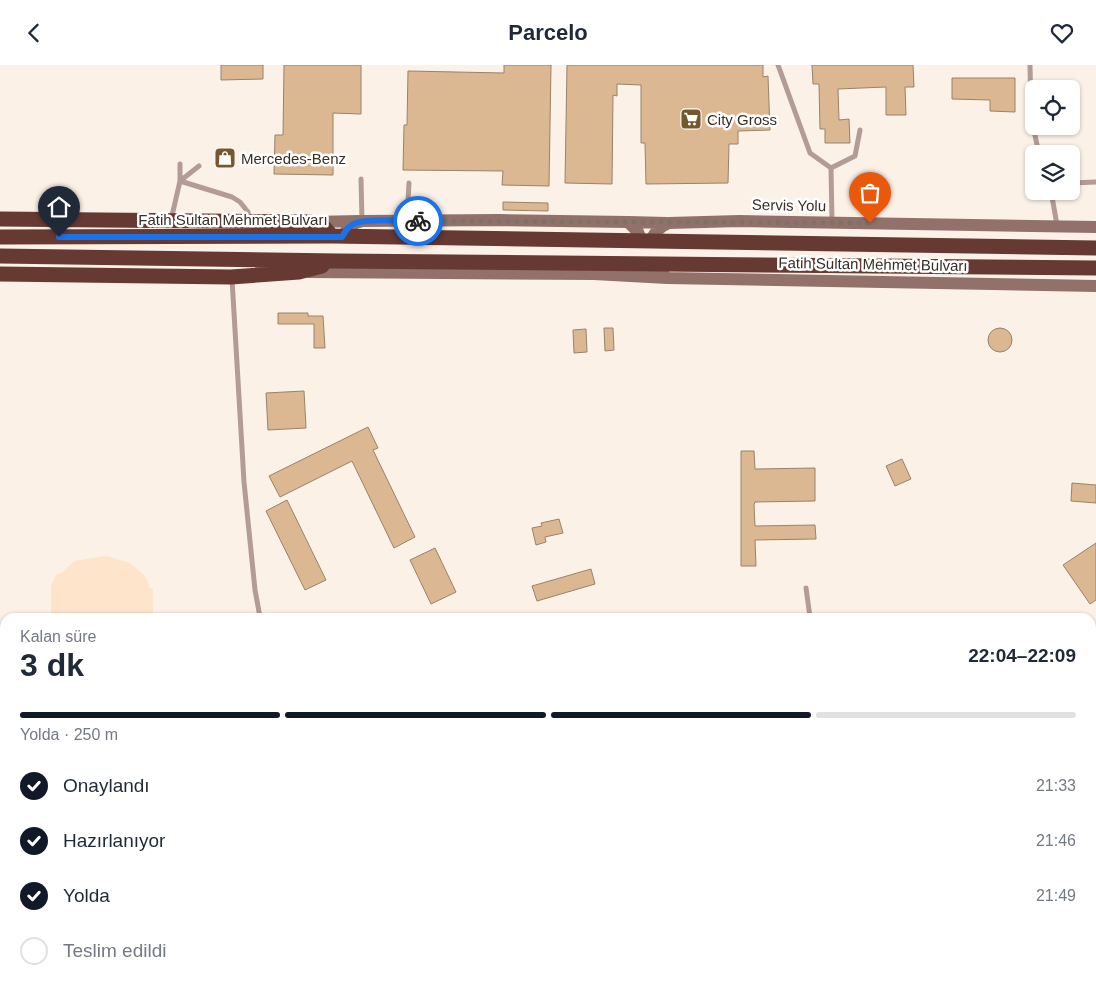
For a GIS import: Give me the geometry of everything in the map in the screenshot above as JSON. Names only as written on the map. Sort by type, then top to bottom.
[{"type":"highway","points":[[0,219],[310,222],[322,225],[337,237]]},
{"type":"highway","name":"Fatih Sultan Mehmet Bulvarı","points":[[0,237],[337,237],[1096,248]]},
{"type":"highway","name":"Fatih Sultan Mehmet Bulvarı","points":[[0,256],[654,265],[1096,268]]},
{"type":"highway","points":[[0,274],[232,277],[299,272],[338,261]]},
{"type":"street","points":[[296,222],[499,220],[628,223],[646,242],[661,226],[669,223]]},
{"type":"street","points":[[337,237],[352,225],[362,221]]},
{"type":"street","name":"Servis Yolu","points":[[628,223],[739,221],[1096,227]]},
{"type":"street","points":[[299,272],[594,274],[612,263]]},
{"type":"street","points":[[654,265],[667,277]]},
{"type":"street","name":"Fatih Sultan Mehmet Bulvarı","points":[[594,274],[1096,286]]},
{"type":"lane","points":[[778,65],[810,153],[830,168]]},
{"type":"lane","points":[[1030,65],[1031,117],[1037,145]]},
{"type":"lane","points":[[830,168],[855,156],[860,130]]},
{"type":"lane","points":[[170,221],[180,181],[180,164]]},
{"type":"lane","points":[[180,181],[199,166]]},
{"type":"lane","points":[[830,168],[832,222]]},
{"type":"lane","points":[[361,179],[362,221]]},
{"type":"lane","points":[[180,181],[236,199],[248,212],[248,221]]},
{"type":"lane","points":[[1080,183],[1096,182]]},
{"type":"lane","points":[[407,221],[409,183]]},
{"type":"lane","points":[[1053,200],[1057,226]]},
{"type":"lane","points":[[232,277],[244,482],[255,590],[259,613]]},
{"type":"lane","points":[[806,588],[809,613]]},
{"type":"shaded area","points":[[107,556],[130,563],[143,574],[148,581],[149,588],[153,589],[153,613],[51,613],[51,585],[56,575],[63,572],[74,561]]},
{"type":"building","points":[[221,65],[263,65],[263,79],[221,80]]},
{"type":"building","points":[[284,65],[361,65],[361,114],[333,113],[333,175],[274,174],[275,135],[283,135]]},
{"type":"building","points":[[504,65],[551,65],[549,186],[502,185],[503,171],[403,170],[404,125],[407,125],[408,71],[504,73]]},
{"type":"building","name":"City Gross","points":[[567,65],[763,65],[763,77],[768,76],[770,130],[738,131],[738,144],[729,144],[728,183],[646,184],[645,143],[641,143],[641,85],[617,84],[617,96],[613,95],[612,184],[565,183]]},
{"type":"building","points":[[812,65],[913,65],[914,87],[905,87],[906,115],[886,115],[886,87],[838,89],[839,120],[849,119],[850,143],[825,143],[825,129],[820,129],[819,84],[813,84]]},
{"type":"building","points":[[952,78],[1015,78],[1015,112],[990,111],[990,100],[952,99]]},
{"type":"building","points":[[503,202],[548,203],[548,211],[503,210]]},
{"type":"building","points":[[278,313],[308,313],[308,316],[323,316],[325,348],[314,348],[314,324],[278,324]]},
{"type":"building","points":[[604,328],[613,328],[614,350],[605,351]]},
{"type":"building","points":[[1000,328],[1008,332],[1012,340],[1008,348],[1000,352],[992,348],[988,340],[992,332]]},
{"type":"building","points":[[586,329],[587,352],[574,353],[573,330]]},
{"type":"building","points":[[304,391],[306,428],[268,430],[266,393]]},
{"type":"building","points":[[368,427],[378,448],[373,450],[415,537],[394,548],[352,461],[280,497],[269,476]]},
{"type":"building","points":[[741,451],[754,451],[755,469],[815,468],[815,501],[755,502],[754,505],[755,526],[815,525],[816,539],[755,540],[756,566],[741,566]]},
{"type":"building","points":[[902,459],[911,479],[895,486],[886,466]]},
{"type":"building","points":[[1072,483],[1096,485],[1096,503],[1071,501]]},
{"type":"building","points":[[287,500],[326,580],[305,590],[266,511]]},
{"type":"building","points":[[559,519],[563,533],[545,537],[546,542],[536,545],[532,528],[542,526],[541,523]]},
{"type":"building","points":[[1096,543],[1096,600],[1090,604],[1063,565]]},
{"type":"building","points":[[435,548],[456,592],[431,604],[410,560]]},
{"type":"building","points":[[591,569],[595,584],[537,601],[532,586]]},
{"type":"way so far","points":[[418,221],[870,223]]},
{"type":"place","name":"City Gross","points":[[691,119]]},
{"type":"place","name":"Mercedes-Benz","points":[[225,158]]},
{"type":"route","points":[[59,237],[342,237],[346,230],[356,222],[418,221]]}]
